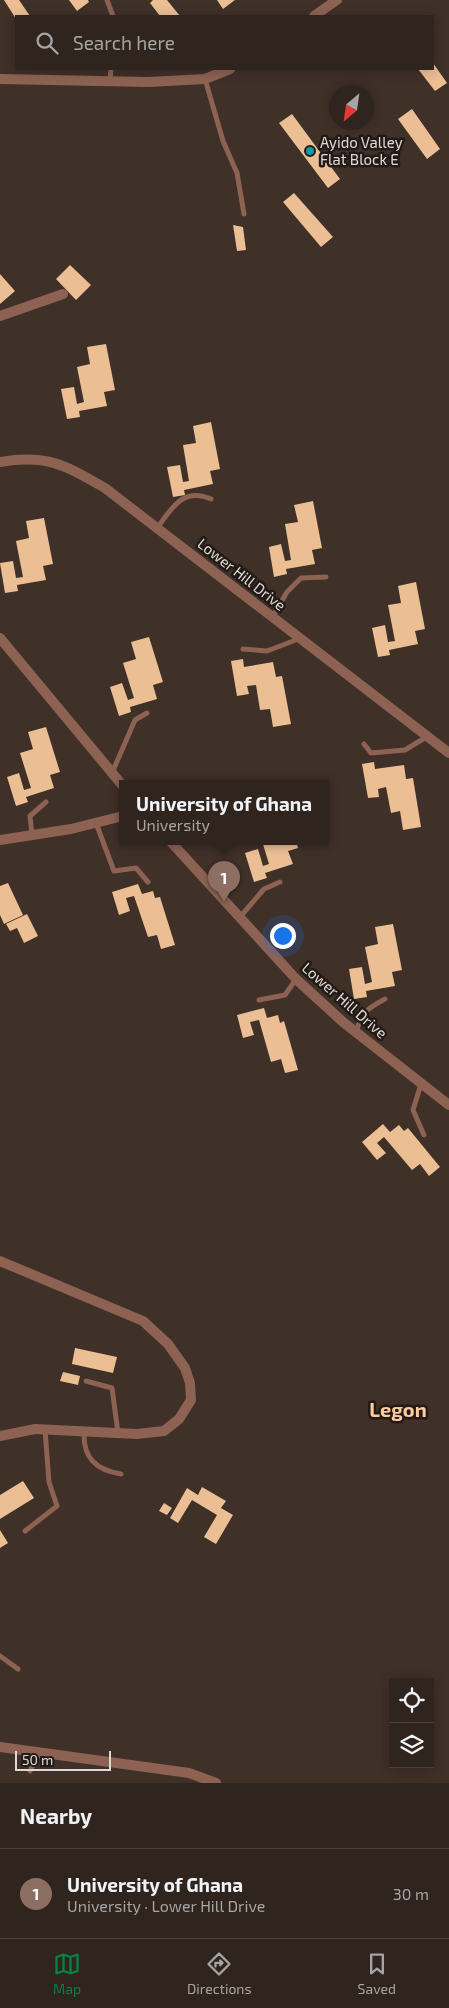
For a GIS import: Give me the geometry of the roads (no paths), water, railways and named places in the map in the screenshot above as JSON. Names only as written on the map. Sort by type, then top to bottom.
[{"type":"street","points":[[315,15],[337,0]]},
{"type":"street","points":[[0,79],[148,82],[205,79],[228,70]]},
{"type":"street","points":[[0,316],[63,294]]},
{"type":"street","name":"Lower Hill Drive","points":[[0,462],[20,459],[41,459],[60,463],[105,488],[449,753]]},
{"type":"street","points":[[0,638],[119,781]]},
{"type":"street","points":[[0,840],[32,836],[119,817]]},
{"type":"street","name":"Lower Hill Drive","points":[[174,845],[296,978],[356,1032],[449,1105]]},
{"type":"street","points":[[0,1261],[142,1321],[168,1344],[185,1368],[190,1383],[191,1400],[179,1419],[164,1430],[136,1434],[118,1434],[35,1429],[0,1436]]},
{"type":"street","points":[[0,1747],[189,1773],[216,1783]]},
{"type":"lane","points":[[108,0],[113,15]]},
{"type":"lane","points":[[110,80],[111,70]]},
{"type":"lane","points":[[205,79],[223,141],[237,173],[244,214]]},
{"type":"lane","points":[[158,528],[179,500],[196,494],[212,499]]},
{"type":"lane","points":[[273,616],[287,592],[302,578],[326,577]]},
{"type":"lane","points":[[243,649],[267,651],[301,638]]},
{"type":"lane","points":[[112,773],[135,720],[147,713]]},
{"type":"lane","points":[[364,744],[371,753],[406,750],[428,736]]},
{"type":"lane","points":[[32,836],[30,816],[46,802]]},
{"type":"lane","points":[[96,823],[114,871],[136,868],[148,882]]},
{"type":"lane","points":[[240,917],[264,889],[280,882]]},
{"type":"lane","points":[[259,1000],[284,994],[296,978]]},
{"type":"lane","points":[[356,1032],[360,1017],[370,1007],[385,1000]]},
{"type":"lane","points":[[421,1083],[413,1110],[424,1135]]},
{"type":"lane","points":[[86,1381],[112,1388],[118,1434]]},
{"type":"lane","points":[[24,1531],[57,1506],[49,1482],[44,1430]]},
{"type":"lane","points":[[84,1432],[84,1447],[98,1466],[108,1472],[121,1474]]},
{"type":"lane","points":[[0,1656],[18,1669]]},
{"type":"lane","points":[[30,1772],[40,1751]]},
{"type":"place","name":"Ayido Valley Flat Block E","points":[[310,151]]},
{"type":"place","name":"University of Ghana","points":[[224,902]]},
{"type":"district","name":"Legon","points":[[398,1409]]}]
